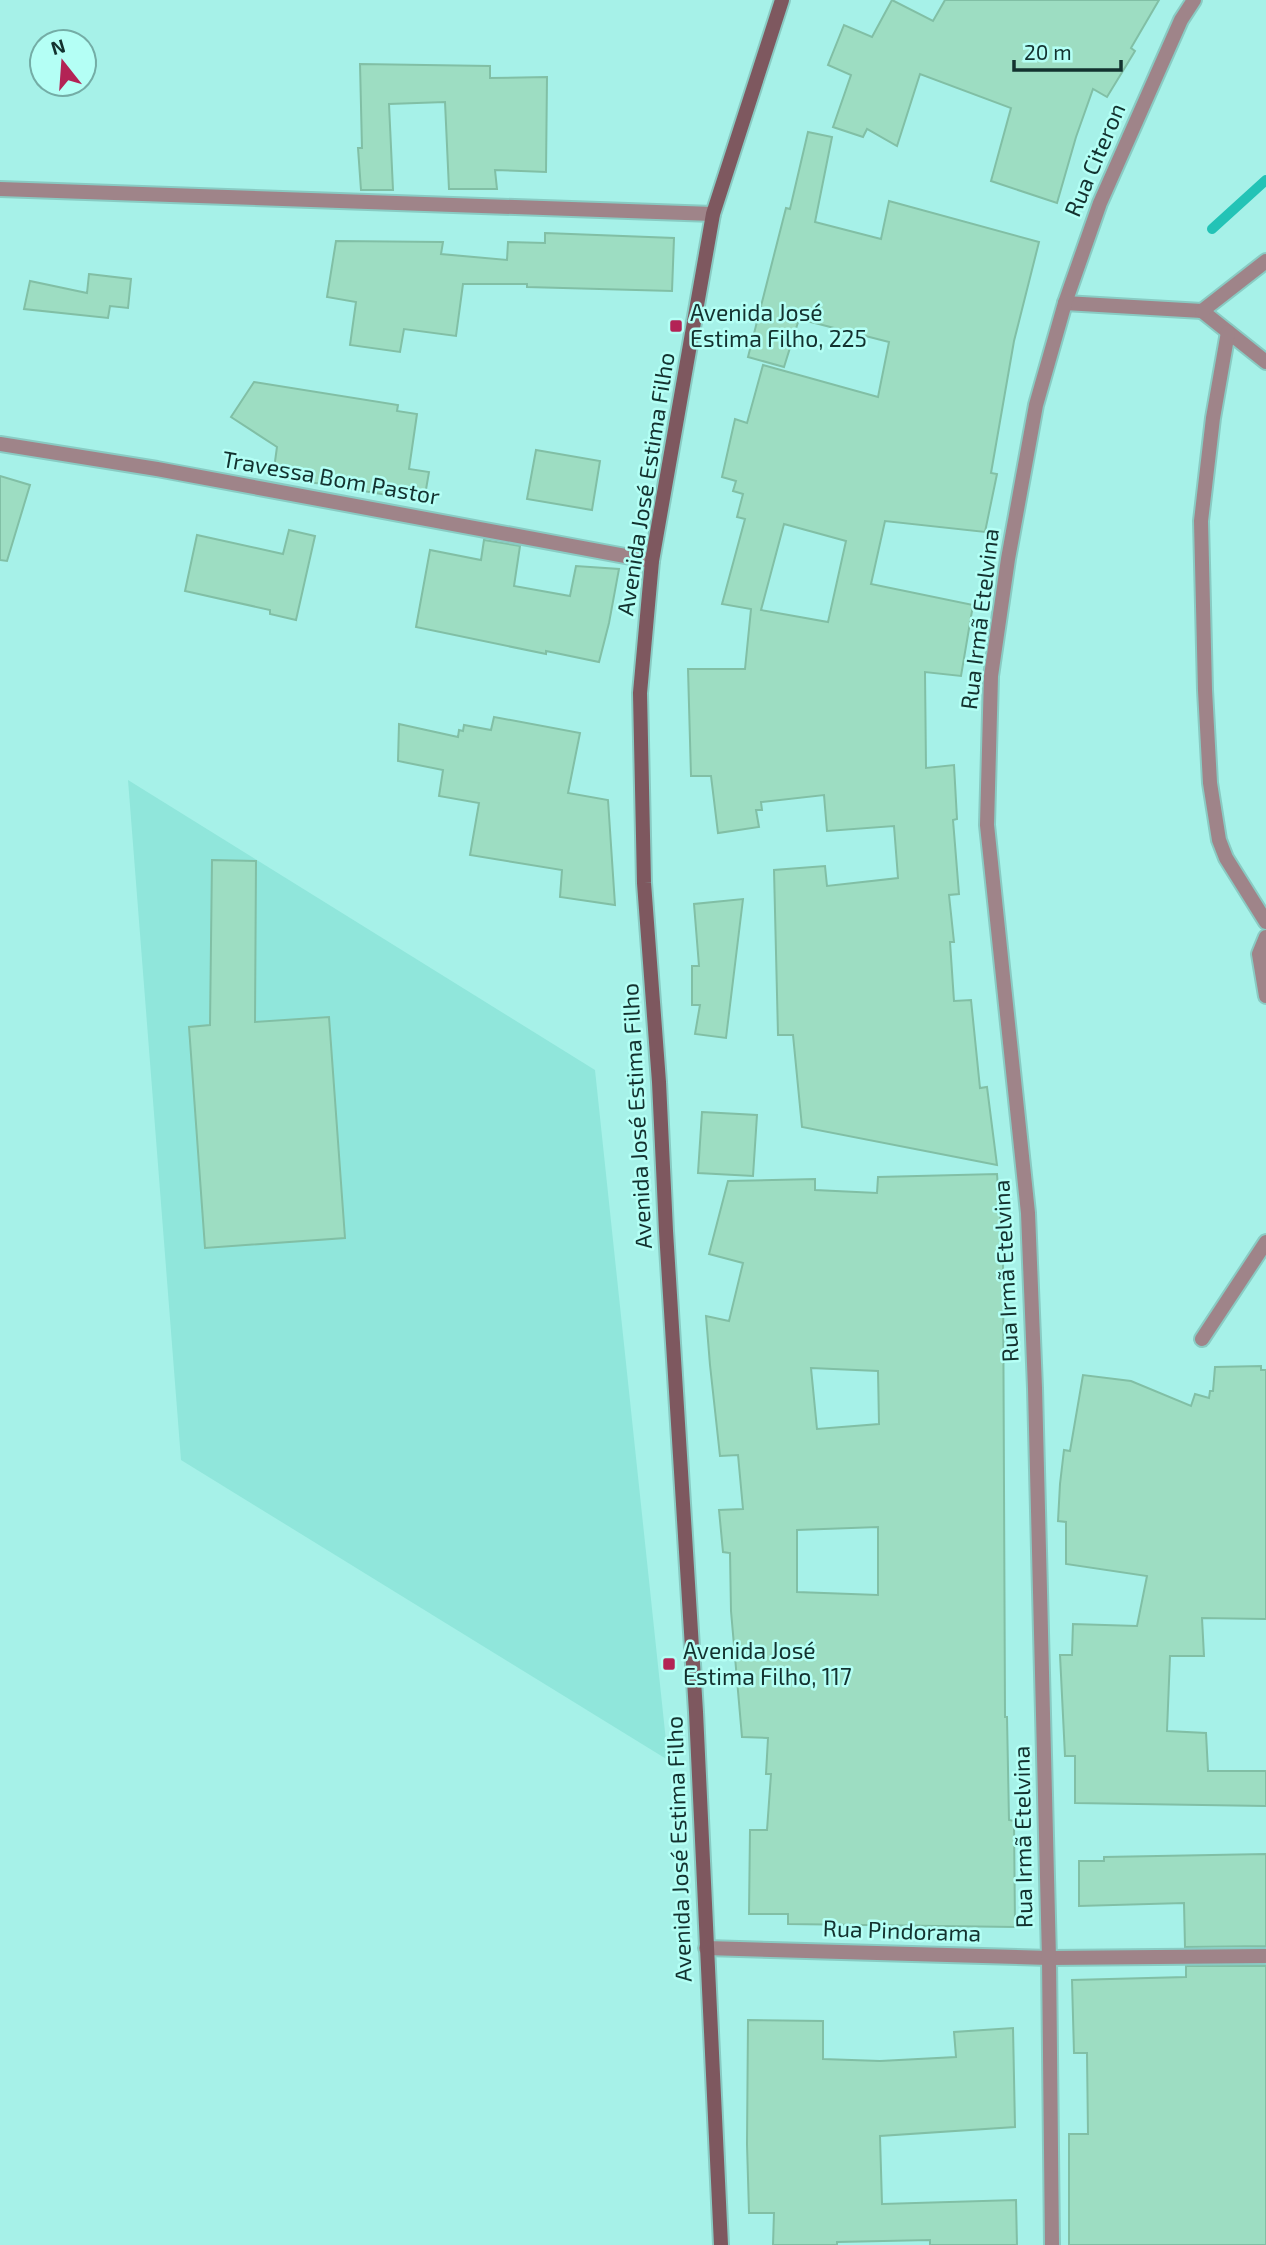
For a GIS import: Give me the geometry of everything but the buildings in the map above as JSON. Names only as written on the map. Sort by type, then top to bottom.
[{"type":"street","name":"Avenida José Estima Filho","points":[[721,2245],[696,1712],[666,1231],[660,1082],[644,883],[640,693],[652,561],[713,214],[782,0]]},
{"type":"street","name":"Rua Citeron","points":[[1065,303],[1100,203],[1181,20],[1194,0]]},
{"type":"street","points":[[0,189],[713,214]]},
{"type":"street","points":[[1202,310],[1266,261]]},
{"type":"street","points":[[1065,303],[1202,310],[1266,362]]},
{"type":"street","name":"Rua Irmã Etelvina","points":[[1052,2245],[1049,1958],[1035,1388],[1027,1213],[987,825],[991,676],[1008,559],[1036,405],[1065,303]]},
{"type":"street","points":[[1228,332],[1213,418],[1201,520],[1210,783],[1219,840],[1266,922]]},
{"type":"street","name":"Travessa Bom Pastor","points":[[0,444],[183,474],[652,561]]},
{"type":"street","points":[[1266,937],[1259,954],[1266,996]]},
{"type":"street","points":[[1202,1339],[1266,1242]]},
{"type":"street","name":"Rua Pindorama","points":[[706,1948],[1049,1958],[1266,1956]]},
{"type":"shaded area","points":[[128,780],[595,1070],[668,1760],[181,1460]]},
{"type":"waterway","points":[[1212,229],[1266,180]]},
{"type":"place","name":"Avenida José Estima Filho, 225","points":[[676,326]]},
{"type":"place","name":"Avenida José Estima Filho, 117","points":[[669,1664]]}]
